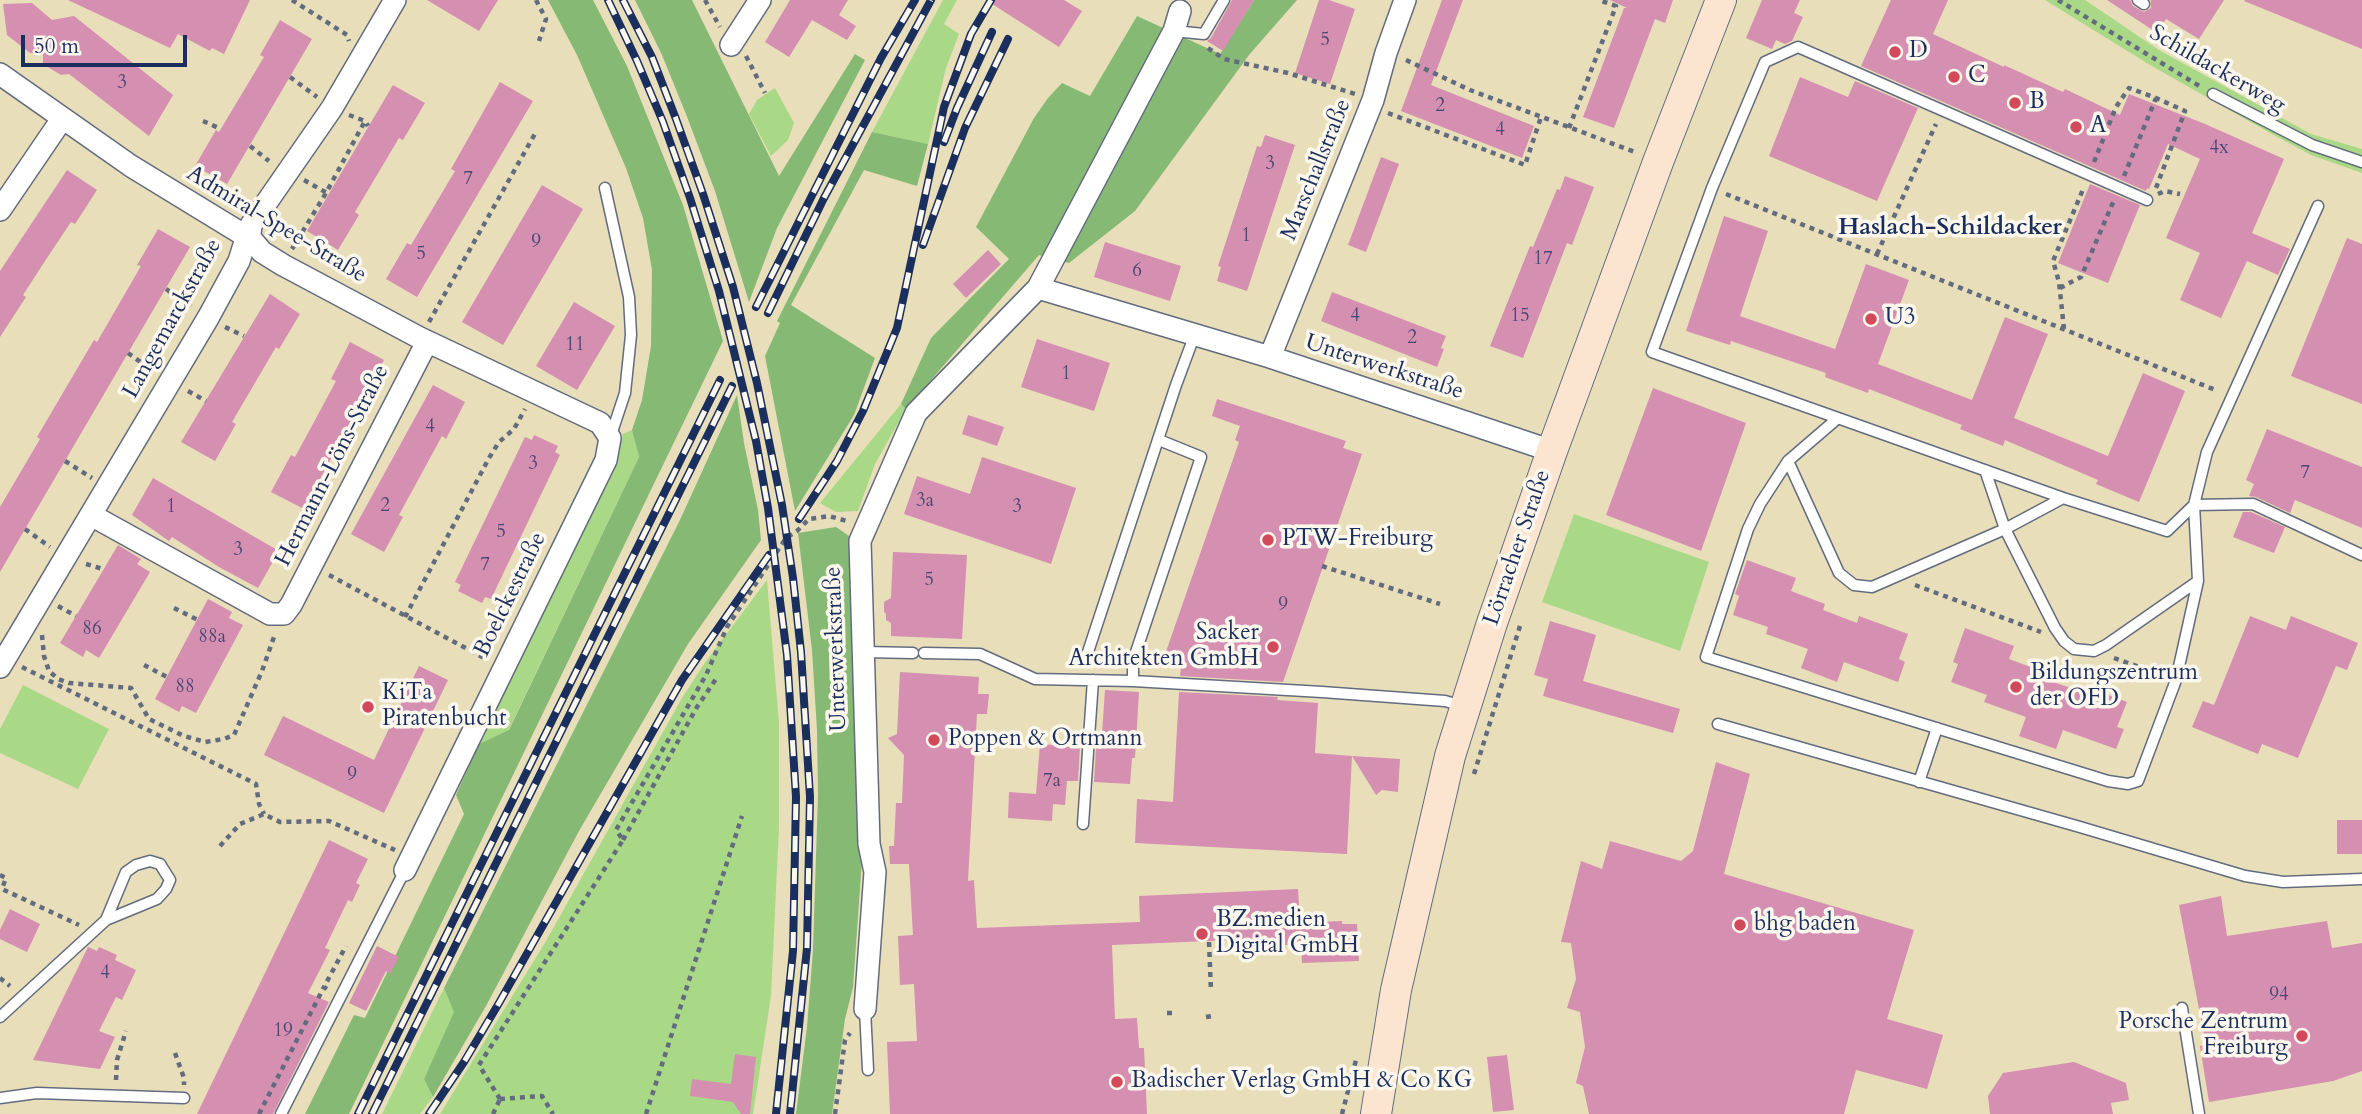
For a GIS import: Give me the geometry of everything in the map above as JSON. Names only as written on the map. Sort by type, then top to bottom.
[{"type":"street","name":"Langemarckstraße","points":[[3,663],[208,318],[239,261],[251,225],[331,108],[395,0]]},
{"type":"street","points":[[731,45],[760,0]]},
{"type":"street","name":"Marschallstraße","points":[[1270,357],[1372,103],[1405,0]]},
{"type":"street","name":"Lörracher Straße","points":[[1376,1114],[1396,990],[1450,756],[1492,623],[1552,451],[1721,0]]},
{"type":"street","name":"Unterwerkstraße","points":[[865,1009],[874,872],[869,844],[860,541],[916,412],[1038,288],[1178,14]]},
{"type":"street","name":"Admiral-Spee-Straße","points":[[0,74],[147,176],[248,238],[262,252],[283,265],[424,340],[600,423],[610,438]]},
{"type":"street","points":[[0,210],[62,119]]},
{"type":"street","name":"Unterwerkstraße","points":[[1038,288],[1270,357],[1552,451]]},
{"type":"street","name":"Hermann-Löns-Straße","points":[[284,614],[291,605],[424,340]]},
{"type":"street","name":"Boelckestraße","points":[[408,864],[606,460],[610,438]]},
{"type":"street","points":[[91,515],[270,614],[284,614]]},
{"type":"lane","points":[[1178,14],[1204,34],[1224,0]]},
{"type":"lane","points":[[2150,199],[2089,175],[1798,47],[1765,62],[1712,188],[1652,352],[2063,498],[2167,531],[2194,505],[2253,504],[2362,555]]},
{"type":"lane","name":"Schildackerweg","points":[[2213,94],[2312,145],[2362,162]]},
{"type":"lane","name":"Boelckestraße","points":[[606,188],[629,297],[631,335],[625,393],[610,438]]},
{"type":"lane","points":[[1838,418],[1788,461],[1760,504],[1748,529],[1706,657],[2108,781],[2128,784],[2138,781],[2176,680],[2198,581],[2194,505],[2207,452],[2318,206]]},
{"type":"lane","points":[[1133,661],[1086,658],[1195,334]]},
{"type":"lane","points":[[1133,681],[1133,661],[1201,457],[1159,440]]},
{"type":"lane","points":[[1788,461],[1839,573],[1854,585],[1872,587],[2005,529],[2063,498]]},
{"type":"lane","points":[[1985,470],[2005,529],[2055,628],[2074,649],[2094,651],[2106,645],[2198,581]]},
{"type":"lane","points":[[863,652],[980,654],[1035,678],[1133,681],[1445,701],[1466,706]]},
{"type":"lane","points":[[1083,824],[1093,680]]},
{"type":"lane","points":[[1718,724],[2245,876],[2283,881],[2362,879]]},
{"type":"lane","points":[[1919,782],[1937,728]]},
{"type":"lane","points":[[0,1017],[106,919],[157,899],[170,880],[160,864],[150,861],[136,865],[127,872],[106,919]]},
{"type":"lane","name":"Boelckestraße","points":[[281,1114],[408,864]]},
{"type":"lane","points":[[2182,1008],[2199,1114]]},
{"type":"lane","name":"Unterwerkstraße","points":[[865,1009],[868,1070]]},
{"type":"lane","points":[[0,1098],[37,1093],[184,1098]]},
{"type":"path","points":[[292,0],[347,35],[357,65]]},
{"type":"path","points":[[536,0],[546,19],[539,41]]},
{"type":"path","points":[[1569,128],[1615,3],[1599,0]]},
{"type":"path","name":"Schildackerweg","points":[[2058,0],[2213,94]]},
{"type":"path","points":[[1201,34],[1199,41],[1224,59],[1288,73],[1372,103],[1525,165],[1541,117]]},
{"type":"path","points":[[731,45],[747,57],[765,93]]},
{"type":"path","points":[[1386,53],[1469,90],[1642,155]]},
{"type":"path","points":[[290,77],[331,108]]},
{"type":"path","points":[[2064,329],[2059,282],[2053,261],[2116,107],[2129,88],[2185,111],[2150,199]]},
{"type":"path","points":[[1877,254],[1942,110]]},
{"type":"path","points":[[203,121],[221,129]]},
{"type":"path","points":[[283,265],[365,121]]},
{"type":"path","points":[[424,340],[537,132]]},
{"type":"path","points":[[1712,188],[2232,396]]},
{"type":"path","points":[[166,289],[208,318]]},
{"type":"path","points":[[128,354],[170,382]]},
{"type":"path","points":[[405,617],[489,458],[499,442],[514,429],[535,394]]},
{"type":"path","points":[[65,461],[108,488]]},
{"type":"path","points":[[623,839],[616,830],[706,675],[727,627],[786,538],[808,519],[821,518]]},
{"type":"path","points":[[25,529],[66,558]]},
{"type":"path","points":[[311,565],[504,668]]},
{"type":"path","points":[[1322,566],[1440,604]]},
{"type":"path","points":[[1895,577],[2064,641]]},
{"type":"path","points":[[174,608],[198,620]]},
{"type":"path","points":[[43,636],[44,656],[50,671],[58,679],[69,683],[131,688],[149,719],[184,736],[205,742],[233,735],[284,614]]},
{"type":"path","points":[[1472,782],[1520,629],[1519,620]]},
{"type":"path","points":[[2094,651],[2176,680]]},
{"type":"path","points":[[3,663],[256,784],[259,804],[264,814],[281,822],[329,821],[408,864]]},
{"type":"path","points":[[144,665],[167,677]]},
{"type":"path","points":[[500,1099],[479,1065],[623,839],[697,707],[716,679]]},
{"type":"path","points":[[220,846],[240,824],[264,814]]},
{"type":"path","points":[[646,1114],[742,816]]},
{"type":"path","points":[[0,875],[6,878],[2,889],[93,931]]},
{"type":"path","points":[[1209,942],[1211,991]]},
{"type":"path","points":[[259,1114],[324,988]]},
{"type":"path","points":[[835,1114],[845,1040],[865,1009]]},
{"type":"path","points":[[116,1095],[117,1060],[126,1031]]},
{"type":"path","points":[[175,1052],[184,1078]]},
{"type":"path","points":[[500,1099],[542,1096],[553,1114]]},
{"type":"path","points":[[493,1114],[500,1099]]},
{"type":"green space","points":[[548,0],[593,0],[627,66],[683,205],[723,341],[349,1114],[305,1114],[354,1015],[365,1018],[464,814],[456,795],[479,744],[509,730],[639,457],[632,430],[642,400],[651,346],[652,270],[643,218],[626,168],[577,55]]},
{"type":"green space","points":[[635,0],[692,0],[779,176],[855,54],[865,60],[777,228],[749,302],[715,191],[686,114],[662,55]]},
{"type":"green space","points":[[943,0],[957,0],[944,24],[959,34],[946,68],[928,144],[872,132]]},
{"type":"green space","points":[[1254,0],[1297,0],[1249,55],[1135,211],[1069,263],[1039,255],[906,409],[901,404],[931,338],[1009,259],[976,227],[1034,118],[1048,98],[1062,83],[1090,96],[1137,16],[1220,54]]},
{"type":"green space","points":[[2045,0],[2085,0],[2159,50],[2311,134],[2362,149],[2362,173],[2311,155],[2270,133],[2150,65]]},
{"type":"green space","points":[[775,88],[794,123],[788,140],[771,156],[749,114],[757,100]]},
{"type":"green space","points":[[872,132],[928,144],[917,186],[864,170],[791,305],[875,358],[854,415],[795,511],[765,356],[780,323],[777,321]]},
{"type":"green space","points":[[737,395],[761,540],[688,644],[579,831],[486,1006],[433,1097],[424,1079],[454,1012],[444,988],[679,522]]},
{"type":"green space","points":[[901,404],[906,409],[875,464],[858,511],[836,512],[820,503]]},
{"type":"green space","points":[[632,430],[639,457],[508,731],[479,744],[510,673],[588,518],[623,434]]},
{"type":"green space","points":[[1574,514],[1709,562],[1680,651],[1542,602]]},
{"type":"green space","points":[[836,527],[852,538],[863,846],[853,987],[845,1019],[832,1114],[796,1114],[813,950],[818,794],[812,650],[798,533]]},
{"type":"green space","points":[[767,580],[779,723],[779,827],[771,996],[753,1114],[440,1114],[546,941],[682,698]]},
{"type":"green space","points":[[23,685],[109,729],[78,789],[0,753],[0,729]]},
{"type":"green space","points":[[444,988],[455,1012],[424,1079],[433,1097],[420,1114],[382,1114]]},
{"type":"building","points":[[68,0],[250,0],[224,54],[212,48],[210,51],[178,34],[170,48]]},
{"type":"building","points":[[427,0],[498,0],[479,31]]},
{"type":"building","points":[[790,0],[848,0],[839,15],[856,26],[847,40],[812,20],[789,57],[765,42]]},
{"type":"building","points":[[986,0],[1064,0],[1082,11],[1059,47]]},
{"type":"building","points":[[1232,0],[1254,0],[1223,51],[1207,41]]},
{"type":"building","points":[[1319,0],[1329,0],[1355,9],[1330,84],[1295,73]]},
{"type":"building","points":[[1442,0],[1463,0],[1431,85],[1534,126],[1522,158],[1401,111]]},
{"type":"building","points":[[1610,0],[1673,0],[1665,23],[1655,19],[1614,128],[1583,117],[1624,8],[1627,8]]},
{"type":"building","points":[[1762,0],[1800,0],[1794,13],[1803,17],[1792,41],[1785,44],[1776,40],[1772,49],[1746,38]]},
{"type":"building","points":[[1891,0],[1948,0],[1933,34],[2120,115],[2129,94],[2284,159],[2252,233],[2290,249],[2278,275],[2247,261],[2221,318],[2180,300],[2200,253],[2166,238],[2200,159],[2168,144],[2146,191],[1861,66]]},
{"type":"building","points":[[2107,0],[2130,0],[2133,6],[2144,12],[2151,8],[2151,0],[2224,0],[2199,39],[2166,19],[2157,33]]},
{"type":"building","points":[[2362,0],[2362,49],[2244,1]]},
{"type":"building","points":[[32,3],[52,20],[74,16],[173,95],[149,136],[69,74],[61,75],[43,64],[43,52],[30,53],[7,35],[3,4]]},
{"type":"building","points":[[280,20],[312,39],[227,184],[195,166],[264,57],[260,55]]},
{"type":"building","points":[[1800,77],[1848,97],[1855,81],[1918,108],[1877,201],[1769,156]]},
{"type":"building","points":[[500,82],[533,101],[417,297],[386,279],[407,243],[411,245],[455,171],[451,169]]},
{"type":"building","points":[[393,85],[425,103],[403,140],[399,138],[355,212],[359,215],[338,250],[307,231]]},
{"type":"building","points":[[1265,135],[1295,145],[1247,291],[1217,281],[1221,267],[1218,266],[1257,146],[1261,147]]},
{"type":"building","points":[[1381,157],[1399,164],[1366,252],[1348,245]]},
{"type":"building","points":[[67,170],[97,190],[75,224],[71,222],[47,258],[0,337],[0,271]]},
{"type":"building","points":[[1565,176],[1594,187],[1572,245],[1567,243],[1523,358],[1490,346],[1530,246],[1533,247]]},
{"type":"building","points":[[2090,184],[2140,205],[2108,283],[2058,263]]},
{"type":"building","points":[[542,185],[583,209],[503,345],[462,322]]},
{"type":"building","points":[[1724,216],[1768,231],[1740,316],[1835,349],[1866,264],[1909,280],[1878,364],[1972,400],[2005,317],[2048,334],[2014,418],[2108,456],[2143,373],[2185,391],[2139,502],[2096,484],[2098,480],[2005,440],[2003,446],[1960,429],[1962,425],[1869,389],[1868,393],[1825,377],[1826,373],[1731,341],[1730,345],[1686,331]]},
{"type":"building","points":[[158,229],[190,247],[0,572],[0,507],[40,439],[37,437],[141,266],[137,265]]},
{"type":"building","points":[[2347,238],[2362,244],[2362,404],[2291,376]]},
{"type":"building","points":[[1105,242],[1181,266],[1170,301],[1094,277]]},
{"type":"building","points":[[988,250],[1001,264],[966,298],[953,284]]},
{"type":"building","points":[[1332,292],[1446,336],[1437,367],[1321,321]]},
{"type":"building","points":[[270,294],[300,314],[279,349],[276,347],[232,422],[236,424],[215,461],[181,442]]},
{"type":"building","points":[[574,302],[615,326],[577,390],[536,366]]},
{"type":"building","points":[[1037,339],[1110,363],[1094,411],[1021,387]]},
{"type":"building","points":[[350,342],[384,360],[304,509],[271,492],[291,455],[295,457],[336,381],[331,379]]},
{"type":"building","points":[[433,385],[465,402],[446,439],[442,436],[399,515],[403,517],[384,552],[351,534]]},
{"type":"building","points":[[1653,388],[1746,423],[1701,551],[1606,515]]},
{"type":"building","name":"PTW-Freiburg","points":[[1217,399],[1346,441],[1343,448],[1362,454],[1283,682],[1180,676],[1181,667],[1161,666],[1239,442],[1235,440],[1240,426],[1212,416]]},
{"type":"building","points":[[968,415],[1004,427],[997,446],[962,434]]},
{"type":"building","points":[[2267,429],[2362,467],[2362,528],[2295,500],[2290,513],[2249,496],[2254,484],[2246,480]]},
{"type":"building","points":[[534,435],[558,446],[555,452],[560,455],[491,599],[485,597],[482,603],[458,591],[461,585],[455,582],[525,437],[532,440]]},
{"type":"building","points":[[982,457],[1076,488],[1051,564],[904,514],[917,476],[970,494]]},
{"type":"building","points":[[153,478],[279,551],[258,588],[172,537],[169,541],[132,515]]},
{"type":"building","points":[[2243,512],[2251,512],[2285,527],[2274,553],[2233,537]]},
{"type":"building","points":[[118,545],[141,559],[137,564],[150,572],[99,658],[86,650],[83,657],[60,643]]},
{"type":"building","points":[[893,552],[967,555],[962,639],[891,636],[891,623],[886,620],[884,602],[891,598]]},
{"type":"building","points":[[1747,560],[1796,578],[1791,591],[1825,604],[1823,610],[1857,623],[1859,616],[1908,634],[1899,659],[1905,662],[1898,682],[1844,662],[1837,682],[1801,668],[1808,649],[1766,634],[1768,627],[1733,615],[1739,596],[1735,594]]},
{"type":"building","points":[[208,599],[232,612],[229,618],[243,625],[196,713],[182,706],[179,712],[155,699]]},
{"type":"building","points":[[2250,616],[2286,630],[2291,616],[2358,643],[2347,670],[2336,666],[2298,758],[2262,744],[2258,754],[2192,727],[2203,701],[2214,705]]},
{"type":"building","points":[[1550,621],[1596,635],[1583,681],[1680,709],[1673,733],[1543,696],[1548,679],[1534,675]]},
{"type":"building","name":"Bildungszentrum der OFD","points":[[1965,628],[2014,646],[2009,659],[2044,672],[2042,678],[2076,690],[2078,684],[2127,702],[2117,727],[2124,729],[2116,749],[2063,730],[2056,749],[2019,736],[2026,717],[1984,702],[1987,695],[1951,682],[1958,664],[1953,662]]},
{"type":"building","points":[[419,666],[448,680],[384,813],[264,755],[283,716],[374,760]]},
{"type":"building","points":[[900,672],[979,677],[978,694],[989,694],[987,714],[977,714],[968,881],[974,880],[977,928],[1140,922],[1139,896],[1298,889],[1300,923],[1342,921],[1342,924],[1357,924],[1359,961],[1302,963],[1301,945],[1282,945],[1282,938],[1112,945],[1115,1019],[1137,1018],[1139,1048],[1144,1048],[1147,1114],[890,1114],[887,1042],[917,1041],[914,984],[900,985],[898,936],[913,935],[909,864],[890,864],[889,846],[894,846],[896,803],[902,803],[904,755],[888,738],[897,734]]},
{"type":"building","points":[[1105,690],[1139,692],[1135,758],[1132,758],[1130,784],[1094,782],[1096,748],[1101,749]]},
{"type":"building","points":[[1179,692],[1278,697],[1277,700],[1318,703],[1315,753],[1352,756],[1347,854],[1135,843],[1137,799],[1173,802]]},
{"type":"building","points":[[1040,744],[1080,747],[1078,781],[1067,781],[1065,805],[1053,804],[1052,821],[1008,818],[1009,792],[1036,794]]},
{"type":"building","points":[[1352,756],[1400,759],[1398,792],[1382,790],[1376,795]]},
{"type":"building","points":[[1716,762],[1750,774],[1724,874],[1914,930],[1887,1019],[1943,1035],[1927,1089],[1856,1070],[1844,1114],[1589,1114],[1583,1086],[1576,1083],[1585,1047],[1580,1012],[1567,1008],[1576,979],[1571,943],[1561,942],[1581,861],[1602,869],[1610,841],[1681,861],[1693,851]]},
{"type":"building","points":[[2337,820],[2362,820],[2362,854],[2337,854]]},
{"type":"building","points":[[329,840],[368,859],[356,883],[360,885],[352,902],[348,900],[325,948],[330,950],[308,993],[329,1002],[273,1114],[197,1114]]},
{"type":"building","points":[[2221,896],[2227,936],[2327,921],[2332,948],[2362,943],[2362,1071],[2333,1081],[2209,1102],[2200,1046],[2206,1045],[2179,905]]},
{"type":"building","points":[[10,909],[40,924],[27,952],[0,939],[0,930]]},
{"type":"building","points":[[377,946],[399,957],[390,974],[386,971],[366,1011],[349,1003]]},
{"type":"building","points":[[88,947],[97,951],[99,947],[117,955],[115,960],[136,970],[122,1000],[116,997],[99,1031],[115,1037],[100,1069],[33,1060]]},
{"type":"building","points":[[735,1054],[756,1057],[750,1114],[741,1114],[733,1102],[690,1096],[692,1079],[731,1084]]},
{"type":"building","points":[[1507,1055],[1514,1110],[1493,1112],[1487,1057]]},
{"type":"building","points":[[2074,1062],[2126,1083],[2129,1100],[2111,1103],[2113,1114],[1990,1114],[1988,1096],[2003,1073]]},
{"type":"railway","points":[[608,0],[663,122],[690,198],[719,291],[756,441],[768,508],[787,655],[796,797],[793,951],[776,1114]]},
{"type":"railway","points":[[623,0],[652,57],[676,119],[733,287],[757,383],[782,505],[793,578],[801,652],[810,797],[807,948],[790,1114]]},
{"type":"railway","points":[[756,307],[881,58],[915,0]]},
{"type":"railway","points":[[768,313],[824,198],[931,0]]},
{"type":"railway","points":[[799,519],[837,461],[863,411],[897,328],[944,107],[971,34],[991,0]]},
{"type":"railway","points":[[944,142],[992,32]]},
{"type":"railway","points":[[923,245],[965,128],[1008,39]]},
{"type":"railway","points":[[358,1114],[720,380]]},
{"type":"railway","points":[[372,1114],[732,386]]},
{"type":"railway","points":[[429,1114],[499,1003],[682,680],[769,555]]},
{"type":"place","name":"D","points":[[1895,52]]},
{"type":"place","name":"C","points":[[1954,77]]},
{"type":"place","name":"B","points":[[2015,103]]},
{"type":"place","name":"A","points":[[2076,127]]},
{"type":"place","name":"U3","points":[[1871,319]]},
{"type":"place","name":"PTW-Freiburg","points":[[1268,540]]},
{"type":"place","name":"Sacker Architekten GmbH","points":[[1273,647]]},
{"type":"place","name":"Bildungszentrum der OFD","points":[[2016,687]]},
{"type":"place","name":"KiTa Piratenbucht","points":[[368,707]]},
{"type":"place","name":"Poppen & Ortmann","points":[[934,740]]},
{"type":"place","name":"bhg baden","points":[[1740,925]]},
{"type":"place","name":"BZ.medien Digital GmbH","points":[[1202,934]]},
{"type":"place","name":"Porsche Zentrum Freiburg","points":[[2302,1036]]},
{"type":"place","name":"Badischer Verlag GmbH & Co KG","points":[[1117,1082]]},
{"type":"district","name":"Haslach-Schildacker","points":[[1950,228]]}]
